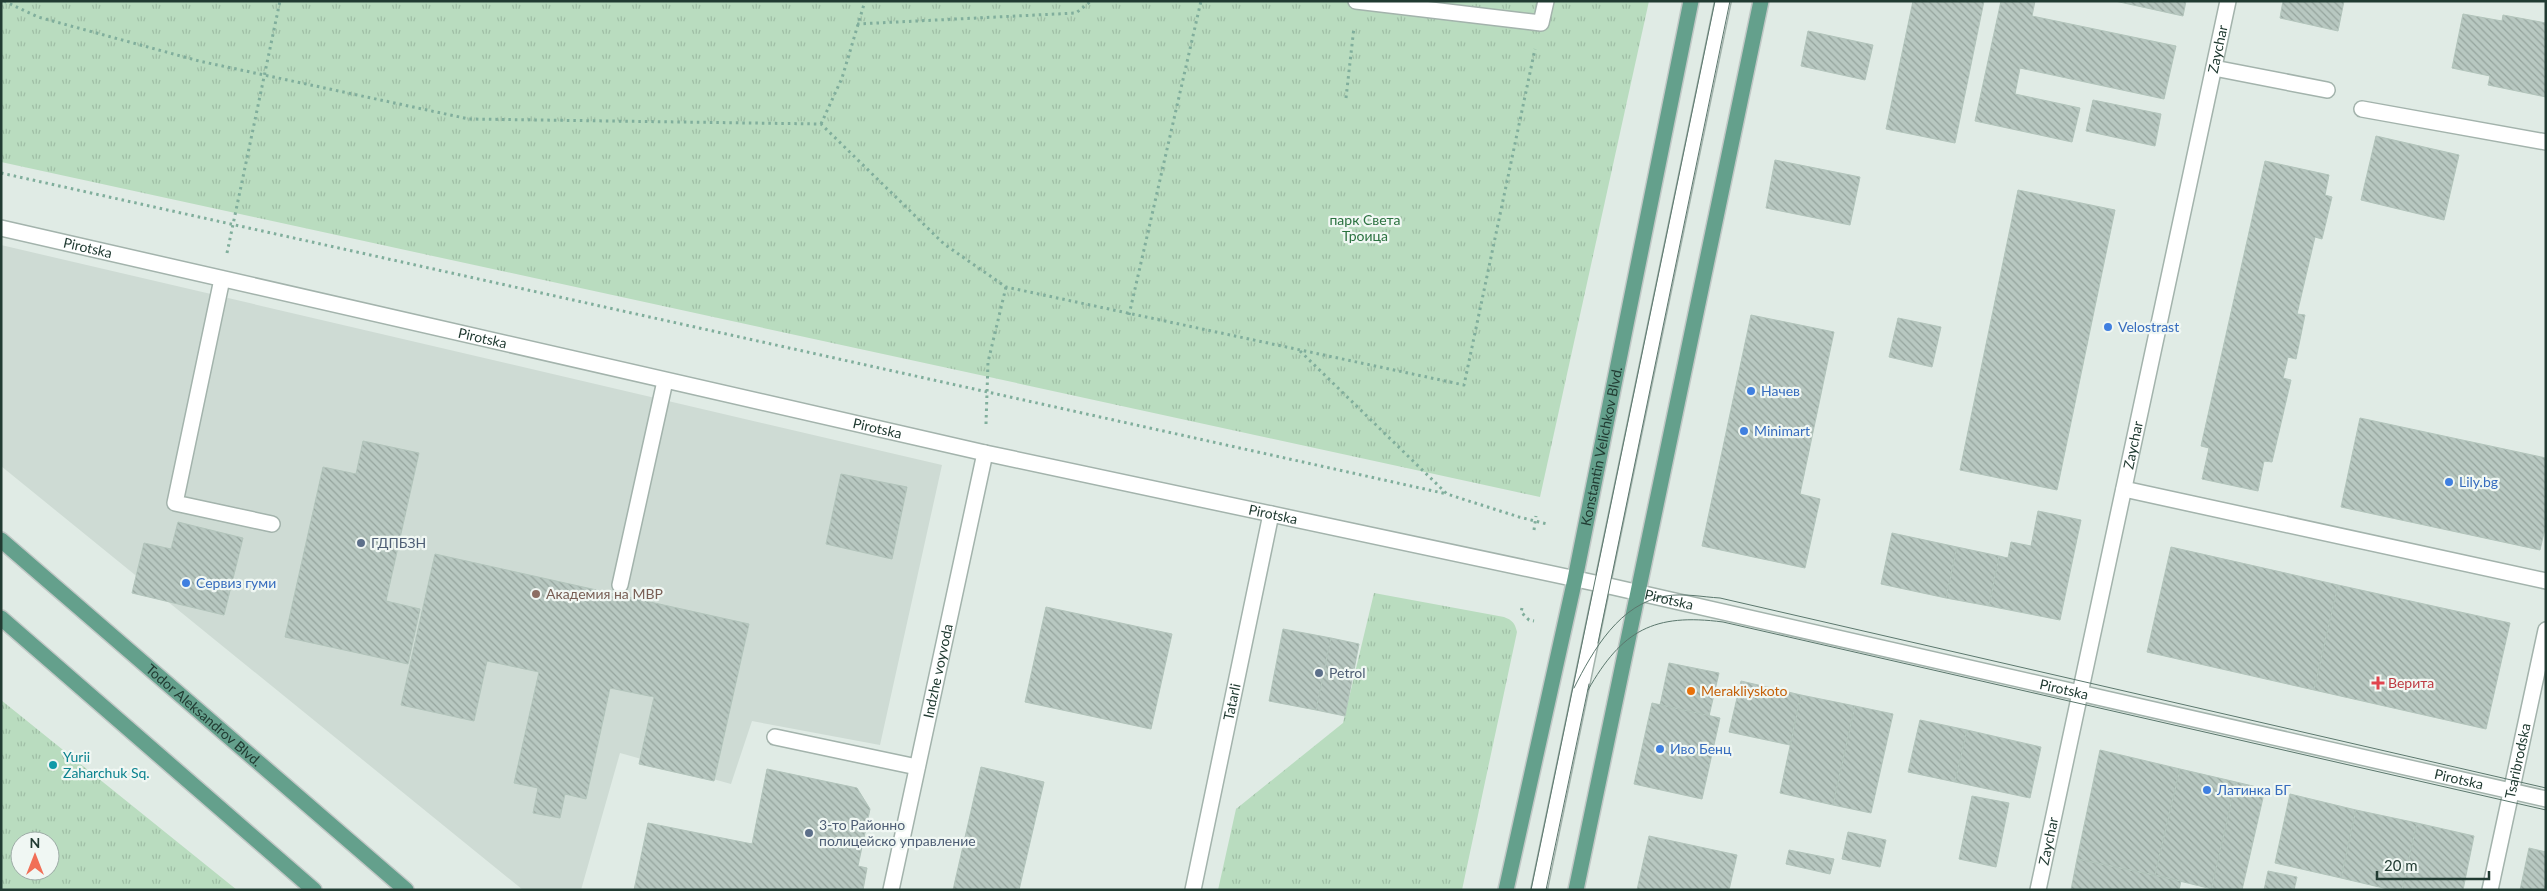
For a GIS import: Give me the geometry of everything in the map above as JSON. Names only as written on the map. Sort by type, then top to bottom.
[{"type":"main road","name":"Konstantin Velichkov Blvd.","points":[[1506,890],[1575,579],[1691,1]]},
{"type":"main road","points":[[1576,890],[1761,1]]},
{"type":"main road","name":"Todor Aleksandrov Blvd.","points":[[1,540],[406,890]]},
{"type":"main road","points":[[1,618],[314,890]]},
{"type":"street","points":[[1357,2],[1541,22],[1546,1]]},
{"type":"street","name":"Konstantin Velichkov Blvd.","points":[[1539,890],[1723,1]]},
{"type":"street","name":"Zaychar","points":[[2038,890],[2228,1]]},
{"type":"street","points":[[2214,68],[2327,90]]},
{"type":"street","points":[[2362,109],[2546,142]]},
{"type":"street","name":"Pirotska","points":[[1,228],[984,453],[1638,592],[2546,799]]},
{"type":"street","points":[[222,279],[175,503],[272,524]]},
{"type":"street","points":[[620,585],[665,380]]},
{"type":"street","name":"Indzhe voyvoda","points":[[891,890],[984,453]]},
{"type":"street","points":[[2124,489],[2546,581]]},
{"type":"street","name":"Tatarli","points":[[1193,890],[1271,514]]},
{"type":"street","name":"Tsaribrodska","points":[[2490,890],[2546,630]]},
{"type":"street","points":[[775,737],[917,768]]},
{"type":"path","points":[[4,1],[38,18],[199,62],[469,119],[822,124],[944,244],[1006,287],[1129,315],[1464,385],[1541,22]]},
{"type":"path","points":[[222,279],[280,1]]},
{"type":"path","points":[[822,124],[842,78],[865,1]]},
{"type":"path","points":[[857,24],[1076,13],[1091,1]]},
{"type":"path","points":[[1129,315],[1201,1]]},
{"type":"path","points":[[1346,98],[1357,2]]},
{"type":"path","points":[[1,172],[1447,494],[1547,524]]},
{"type":"path","points":[[984,453],[988,362],[1006,287]]},
{"type":"path","points":[[1300,350],[1447,494]]},
{"type":"path","points":[[1534,530],[1536,516]]},
{"type":"path","points":[[1522,608],[1522,612],[1529,620],[1534,621]]},
{"type":"shaded area","name":"Академия на МВР","points":[[1,245],[942,465],[880,745],[752,721],[731,784],[620,753],[581,890],[523,890],[1,466]]},
{"type":"green space","name":"парк Света Троица","points":[[1,1],[1649,1],[1540,497],[1,162]]},
{"type":"green space","points":[[1374,593],[1504,617],[1513,622],[1517,632],[1462,890],[1218,890],[1236,809],[1343,723]]},
{"type":"green space","name":"Yurii Zaharchuk Sq.","points":[[1,700],[237,890],[1,890]]},
{"type":"building","points":[[1913,1],[1984,1],[1955,143],[1886,129]]},
{"type":"building","points":[[2001,1],[2035,1],[2032,16],[2176,46],[2164,99],[2020,68],[2015,94],[2080,108],[2072,142],[1975,121]]},
{"type":"building","points":[[2115,1],[2186,1],[2183,16]]},
{"type":"building","points":[[2283,1],[2344,1],[2338,31],[2280,18]]},
{"type":"building","points":[[2463,14],[2502,21],[2503,15],[2546,23],[2546,97],[2488,85],[2490,76],[2452,68]]},
{"type":"building","points":[[1808,31],[1873,45],[1865,80],[1801,66]]},
{"type":"building","points":[[2093,100],[2161,114],[2155,146],[2086,131]]},
{"type":"building","points":[[2376,136],[2459,155],[2444,220],[2361,200]]},
{"type":"building","points":[[1775,160],[1860,177],[1850,225],[1766,208]]},
{"type":"building","points":[[2265,161],[2329,175],[2325,195],[2332,197],[2322,239],[2315,237],[2297,314],[2305,315],[2296,359],[2288,357],[2283,378],[2291,380],[2272,462],[2264,461],[2258,491],[2202,479],[2209,448],[2201,446]]},
{"type":"building","points":[[2018,190],[2115,210],[2057,490],[1960,470]]},
{"type":"building","points":[[1751,315],[1834,332],[1800,494],[1820,499],[1805,568],[1702,546]]},
{"type":"building","points":[[1898,318],[1941,327],[1932,367],[1889,357]]},
{"type":"building","points":[[2360,418],[2546,458],[2546,524],[2540,550],[2341,507]]},
{"type":"building","points":[[363,441],[419,453],[386,601],[420,609],[408,664],[285,637],[323,467],[356,474]]},
{"type":"building","points":[[841,474],[907,487],[892,559],[826,544]]},
{"type":"building","points":[[2038,511],[2081,520],[2060,620],[1989,606],[1999,556],[2008,558],[2011,542],[2031,546]]},
{"type":"building","points":[[178,522],[243,538],[224,615],[132,593],[144,543],[171,549]]},
{"type":"building","points":[[1892,533],[1957,547],[1946,598],[1881,584]]},
{"type":"building","points":[[1957,547],[1999,556],[1989,606],[1946,598]]},
{"type":"building","points":[[2171,547],[2338,585],[2314,690],[2147,652]]},
{"type":"building","points":[[435,554],[749,624],[714,781],[639,764],[654,697],[610,688],[586,799],[565,794],[560,818],[533,813],[538,788],[514,783],[539,672],[487,661],[474,721],[401,705]]},
{"type":"building","points":[[2338,585],[2510,623],[2486,729],[2314,690]]},
{"type":"building","points":[[1046,607],[1172,634],[1151,729],[1025,702]]},
{"type":"building","points":[[1283,629],[1331,638],[1316,710],[1269,701]]},
{"type":"building","points":[[1331,638],[1359,644],[1345,716],[1316,710]]},
{"type":"building","points":[[1669,663],[1719,673],[1709,716],[1660,705]]},
{"type":"building","points":[[1741,681],[1801,695],[1790,745],[1729,732]]},
{"type":"building","points":[[1801,695],[1855,706],[1833,805],[1780,793]]},
{"type":"building","points":[[1652,703],[1720,718],[1702,799],[1634,784]]},
{"type":"building","points":[[1855,706],[1893,714],[1871,813],[1833,805]]},
{"type":"building","points":[[1920,720],[1967,730],[1955,782],[1908,772]]},
{"type":"building","points":[[1967,730],[2041,747],[2030,798],[1955,782]]},
{"type":"building","points":[[2100,750],[2180,769],[2155,875],[2077,859]]},
{"type":"building","points":[[981,767],[1044,782],[1019,890],[953,890]]},
{"type":"building","name":"3-то Районно полицейско управление","points":[[767,769],[857,788],[870,809],[858,866],[867,868],[863,890],[634,890],[648,823],[752,844]]},
{"type":"building","points":[[2180,769],[2236,782],[2212,889],[2155,875]]},
{"type":"building","points":[[2236,782],[2265,789],[2242,890],[2211,890]]},
{"type":"building","points":[[2290,794],[2356,810],[2341,878],[2275,863]]},
{"type":"building","points":[[1972,796],[2009,803],[1996,867],[1959,859]]},
{"type":"building","points":[[2356,810],[2417,823],[2402,890],[2392,890],[2341,878]]},
{"type":"building","points":[[2417,823],[2474,836],[2463,890],[2402,890]]},
{"type":"building","points":[[1848,832],[1886,840],[1880,867],[1842,859]]},
{"type":"building","points":[[1649,836],[1737,855],[1729,890],[1637,890]]},
{"type":"building","points":[[2529,848],[2546,852],[2546,890],[2520,890]]},
{"type":"building","points":[[1789,850],[1834,859],[1830,874],[1786,864]]},
{"type":"building","points":[[2077,859],[2181,881],[2179,890],[2071,890]]},
{"type":"building","points":[[2268,871],[2297,877],[2294,890],[2264,890]]},
{"type":"tram line","points":[[1531,890],[1715,1]]},
{"type":"tram line","points":[[1598,643],[1730,1]]},
{"type":"tram line","points":[[1574,688],[1599,644],[1610,630],[1635,608],[1650,600],[1673,595],[1720,598],[2546,788]]},
{"type":"tram line","points":[[1588,690],[1614,653],[1627,640],[1642,630],[1678,620],[1723,622],[2546,810]]},
{"type":"tram line","points":[[1546,890],[1589,684]]},
{"type":"place","name":"Velostrast","points":[[2108,327]]},
{"type":"place","name":"Начев","points":[[1751,391]]},
{"type":"place","name":"Minimart","points":[[1744,431]]},
{"type":"place","name":"Lily.bg","points":[[2449,482]]},
{"type":"place","name":"ГДПБЗН","points":[[361,543]]},
{"type":"place","name":"Сервиз гуми","points":[[186,583]]},
{"type":"place","name":"Академия на МВР","points":[[536,594]]},
{"type":"place","name":"Petrol","points":[[1319,673]]},
{"type":"place","name":"Верита","points":[[2378,683]]},
{"type":"place","name":"Merakliyskoto","points":[[1691,691]]},
{"type":"place","name":"Иво Бенц","points":[[1660,749]]},
{"type":"place","name":"Yurii Zaharchuk Sq.","points":[[53,765]]},
{"type":"place","name":"Латинка БГ","points":[[2207,790]]},
{"type":"place","name":"3-то Районно полицейско управление","points":[[809,833]]}]
